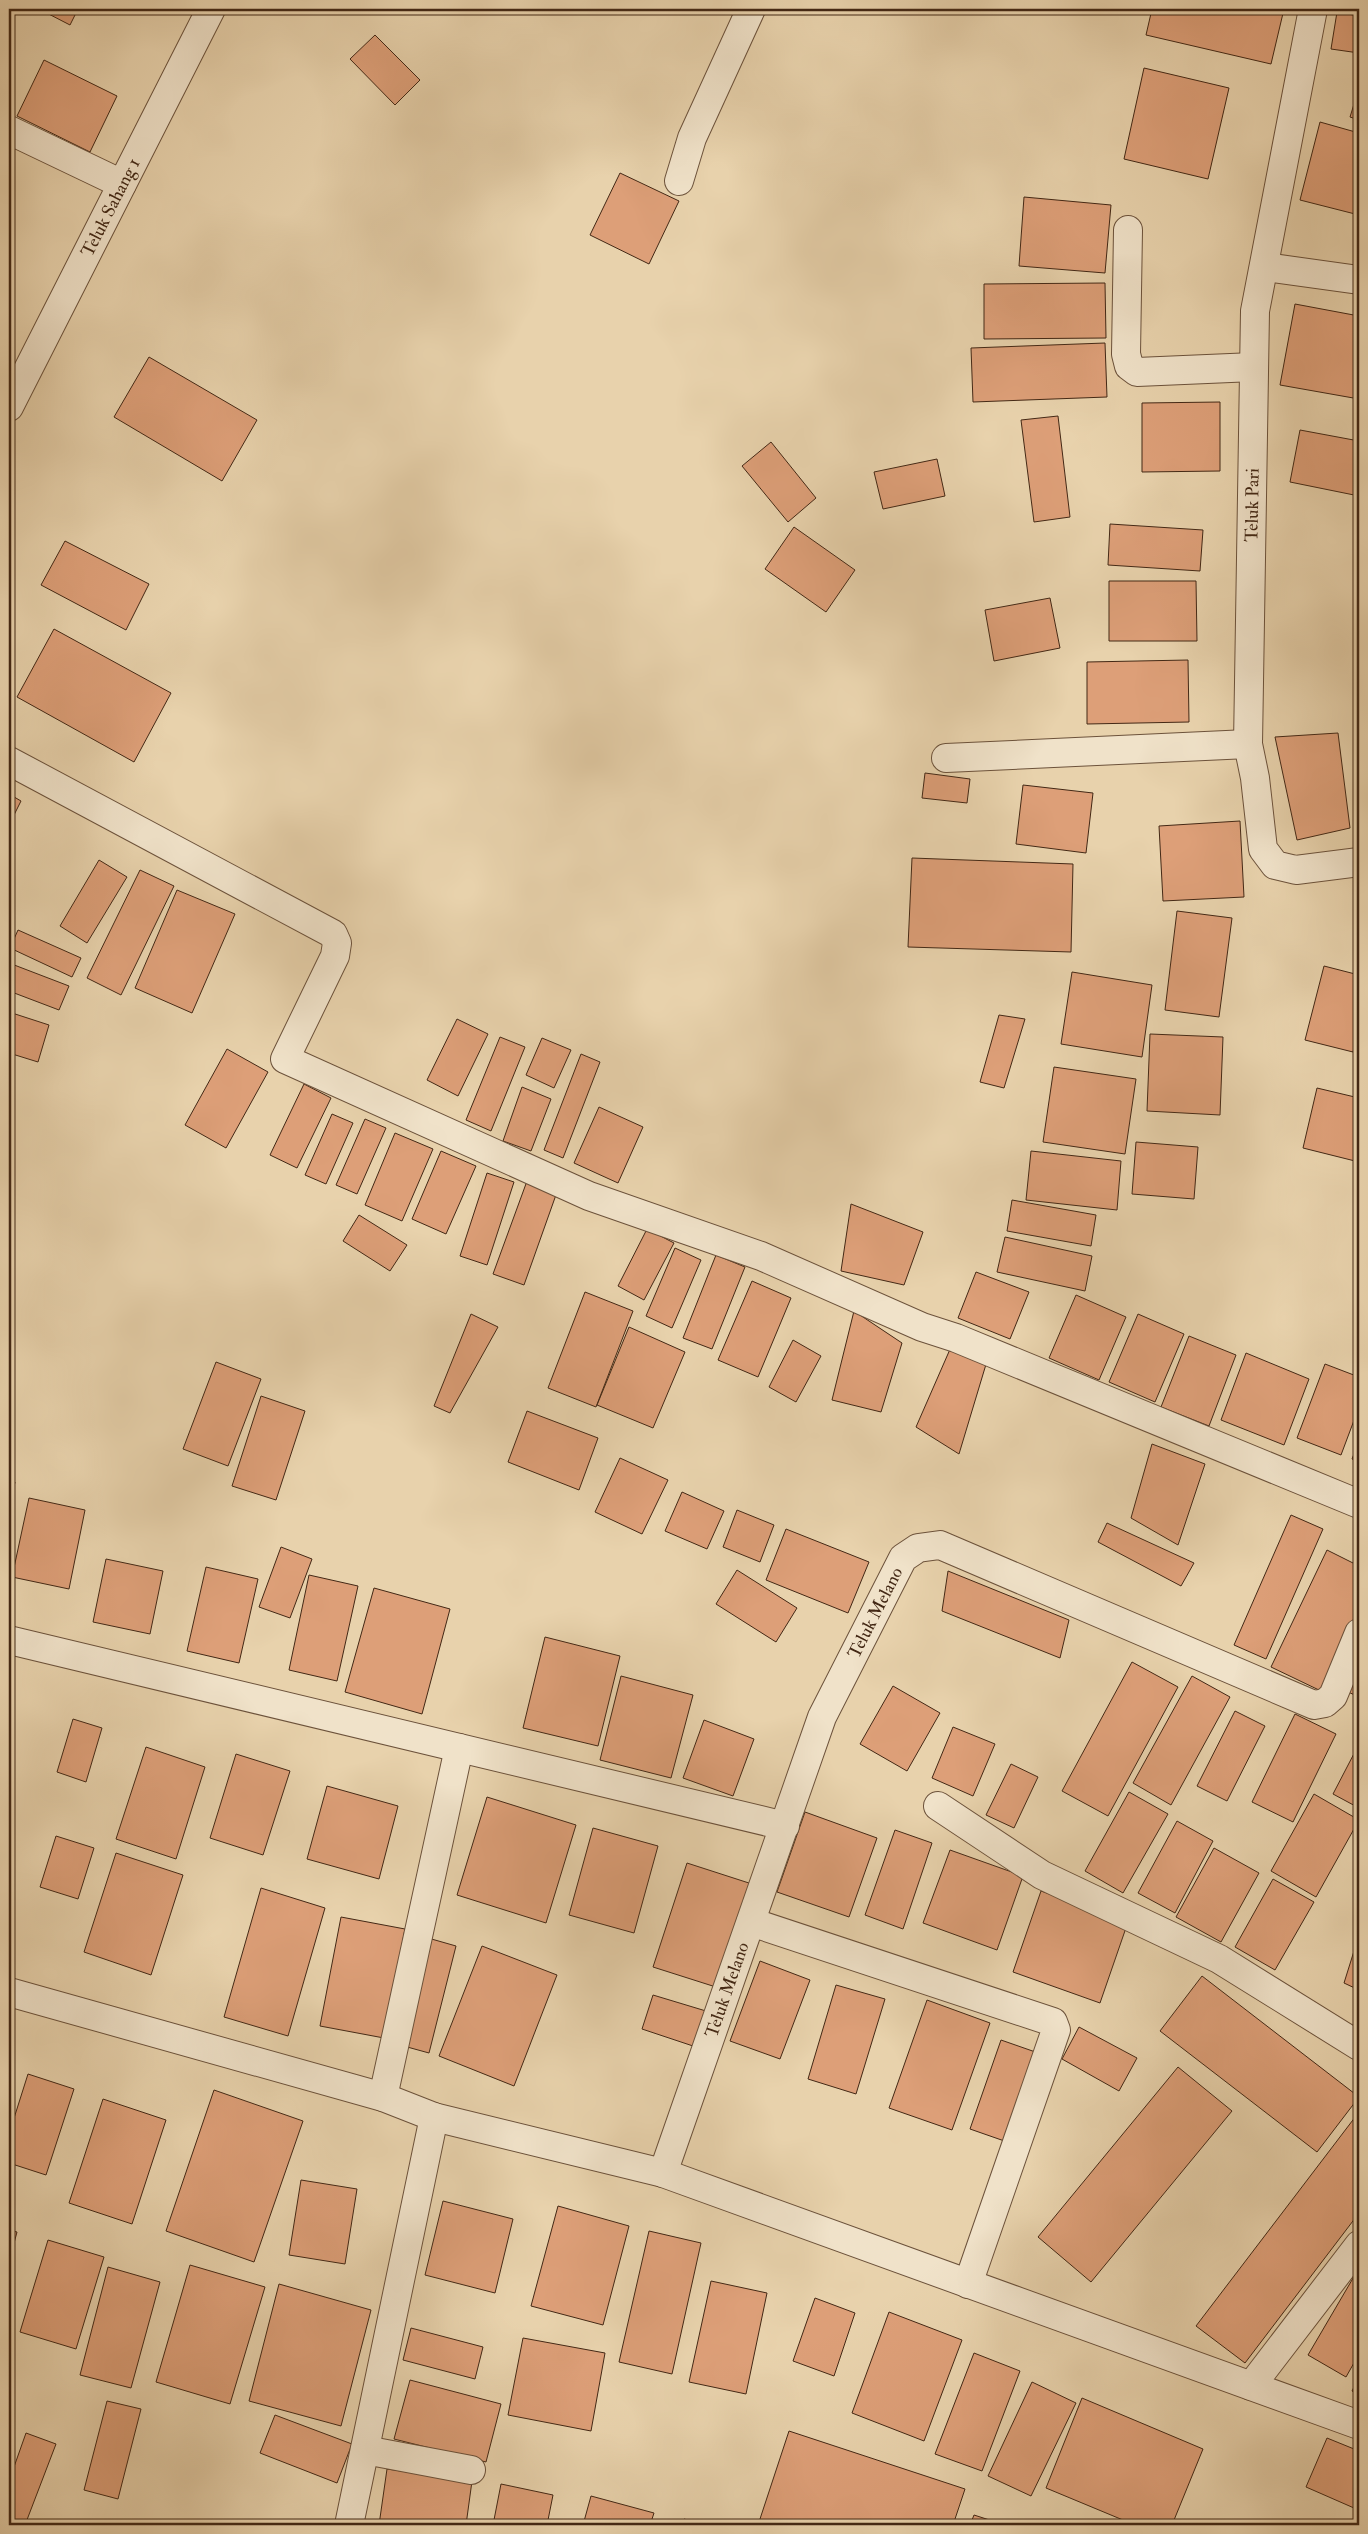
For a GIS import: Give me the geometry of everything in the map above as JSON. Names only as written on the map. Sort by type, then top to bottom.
[{"type":"street","name":"Teluk Sahang 1","points":[[9,407],[211,9]]},
{"type":"street","points":[[679,181],[692,138],[751,9]]},
{"type":"street","name":"Teluk Pari","points":[[1313,9],[1306,34],[1265,267],[1255,311],[1248,744],[1255,778],[1262,849],[1275,865],[1296,870],[1359,862]]},
{"type":"street","points":[[9,130],[122,184]]},
{"type":"street","points":[[1128,230],[1126,354],[1129,366],[1137,372],[1254,367]]},
{"type":"street","points":[[1265,267],[1359,280]]},
{"type":"street","points":[[946,758],[1248,744]]},
{"type":"street","points":[[9,762],[333,934],[337,943],[335,956],[286,1059],[589,1196],[761,1256],[922,1328],[956,1338],[1359,1504]]},
{"type":"street","name":"Teluk Melano","points":[[663,2173],[822,1717],[903,1558],[918,1548],[940,1545],[1314,1705],[1325,1703],[1332,1696],[1359,1633]]},
{"type":"street","points":[[9,1640],[785,1826]]},
{"type":"street","points":[[383,2097],[459,1748]]},
{"type":"street","points":[[938,1806],[1042,1875],[1219,1959],[1359,2046]]},
{"type":"street","points":[[750,1922],[1053,2022],[1056,2030],[968,2284]]},
{"type":"street","points":[[9,1992],[383,2097],[434,2117],[663,2173],[1359,2426]]},
{"type":"street","points":[[349,2525],[434,2117]]},
{"type":"street","points":[[1251,2386],[1359,2245]]},
{"type":"street","points":[[365,2450],[471,2470]]},
{"type":"building","points":[[39,9],[78,9],[70,25]]},
{"type":"building","points":[[1152,9],[1284,9],[1271,64],[1146,35]]},
{"type":"building","points":[[1337,12],[1359,16],[1359,53],[1331,49]]},
{"type":"building","points":[[375,35],[420,80],[395,105],[350,59]]},
{"type":"building","points":[[44,60],[117,96],[90,152],[17,116]]},
{"type":"building","points":[[1144,68],[1229,88],[1208,179],[1124,159]]},
{"type":"building","points":[[1359,88],[1359,120],[1350,117]]},
{"type":"building","points":[[1320,122],[1359,133],[1359,215],[1300,200]]},
{"type":"building","points":[[620,173],[679,201],[649,264],[590,235]]},
{"type":"building","points":[[1024,197],[1111,205],[1105,273],[1019,266]]},
{"type":"building","points":[[1105,283],[1106,338],[984,339],[984,284]]},
{"type":"building","points":[[1295,304],[1359,316],[1359,399],[1280,385]]},
{"type":"building","points":[[1105,343],[1107,397],[973,402],[971,348]]},
{"type":"building","points":[[149,357],[257,420],[222,481],[114,417]]},
{"type":"building","points":[[1220,402],[1220,471],[1142,472],[1142,403]]},
{"type":"building","points":[[1058,416],[1070,517],[1034,522],[1021,420]]},
{"type":"building","points":[[1300,430],[1359,441],[1359,496],[1290,482]]},
{"type":"building","points":[[771,442],[816,498],[788,522],[742,466]]},
{"type":"building","points":[[937,459],[945,496],[883,509],[874,472]]},
{"type":"building","points":[[1110,524],[1203,530],[1200,571],[1108,565]]},
{"type":"building","points":[[794,527],[855,570],[826,612],[765,569]]},
{"type":"building","points":[[65,541],[149,584],[126,630],[41,585]]},
{"type":"building","points":[[1109,581],[1196,581],[1197,641],[1109,641]]},
{"type":"building","points":[[1050,598],[1060,648],[994,661],[985,610]]},
{"type":"building","points":[[54,629],[171,693],[134,762],[17,697]]},
{"type":"building","points":[[1188,660],[1189,722],[1087,724],[1087,662]]},
{"type":"building","points":[[1338,733],[1350,828],[1297,840],[1275,737]]},
{"type":"building","points":[[925,773],[970,779],[967,803],[922,798]]},
{"type":"building","points":[[1023,785],[1093,793],[1086,853],[1016,844]]},
{"type":"building","points":[[9,794],[21,801],[9,825]]},
{"type":"building","points":[[1240,821],[1244,897],[1163,901],[1159,826]]},
{"type":"building","points":[[912,858],[1073,864],[1071,952],[908,947]]},
{"type":"building","points":[[99,860],[127,877],[87,943],[60,926]]},
{"type":"building","points":[[140,870],[174,886],[121,995],[87,978]]},
{"type":"building","points":[[177,890],[235,914],[192,1013],[135,988]]},
{"type":"building","points":[[1177,911],[1232,918],[1219,1017],[1165,1010]]},
{"type":"building","points":[[18,930],[81,958],[72,977],[10,948]]},
{"type":"building","points":[[9,963],[69,986],[59,1010],[9,991]]},
{"type":"building","points":[[1324,966],[1359,975],[1359,1028],[1353,1052],[1305,1040]]},
{"type":"building","points":[[1072,972],[1152,985],[1142,1057],[1061,1044]]},
{"type":"building","points":[[9,1012],[49,1025],[38,1062],[9,1053]]},
{"type":"building","points":[[999,1015],[1025,1019],[1004,1088],[980,1082]]},
{"type":"building","points":[[457,1019],[488,1034],[458,1096],[427,1080]]},
{"type":"building","points":[[1150,1034],[1223,1037],[1220,1115],[1147,1111]]},
{"type":"building","points":[[500,1037],[525,1047],[491,1131],[466,1120]]},
{"type":"building","points":[[542,1038],[571,1050],[554,1088],[526,1075]]},
{"type":"building","points":[[227,1049],[268,1072],[226,1148],[185,1125]]},
{"type":"building","points":[[581,1054],[600,1062],[563,1158],[544,1150]]},
{"type":"building","points":[[1054,1067],[1136,1079],[1125,1154],[1043,1142]]},
{"type":"building","points":[[304,1084],[331,1098],[297,1168],[270,1155]]},
{"type":"building","points":[[522,1087],[551,1099],[531,1151],[503,1141]]},
{"type":"building","points":[[1317,1088],[1359,1098],[1359,1162],[1303,1148]]},
{"type":"building","points":[[599,1107],[643,1127],[618,1183],[574,1163]]},
{"type":"building","points":[[332,1114],[353,1123],[326,1184],[305,1175]]},
{"type":"building","points":[[365,1119],[386,1128],[357,1194],[336,1185]]},
{"type":"building","points":[[395,1133],[433,1149],[402,1221],[365,1205]]},
{"type":"building","points":[[1136,1142],[1198,1147],[1194,1199],[1132,1194]]},
{"type":"building","points":[[441,1151],[476,1166],[446,1234],[412,1219]]},
{"type":"building","points":[[1031,1151],[1121,1161],[1117,1210],[1026,1200]]},
{"type":"building","points":[[487,1173],[514,1182],[487,1265],[460,1256]]},
{"type":"building","points":[[527,1181],[557,1192],[524,1285],[493,1274]]},
{"type":"building","points":[[1012,1200],[1096,1215],[1091,1246],[1007,1231]]},
{"type":"building","points":[[851,1204],[923,1232],[904,1285],[841,1271]]},
{"type":"building","points":[[359,1215],[407,1245],[390,1271],[343,1241]]},
{"type":"building","points":[[647,1229],[674,1243],[644,1300],[618,1286]]},
{"type":"building","points":[[1005,1237],[1092,1256],[1085,1291],[997,1272]]},
{"type":"building","points":[[675,1248],[701,1260],[672,1328],[646,1316]]},
{"type":"building","points":[[716,1255],[745,1267],[712,1349],[683,1338]]},
{"type":"building","points":[[976,1272],[1029,1292],[1010,1339],[958,1318]]},
{"type":"building","points":[[752,1281],[791,1298],[758,1377],[718,1360]]},
{"type":"building","points":[[585,1292],[633,1311],[596,1407],[548,1388]]},
{"type":"building","points":[[1076,1295],[1126,1317],[1099,1380],[1049,1358]]},
{"type":"building","points":[[854,1311],[902,1343],[881,1412],[832,1400]]},
{"type":"building","points":[[471,1314],[498,1327],[450,1413],[434,1406]]},
{"type":"building","points":[[1138,1314],[1184,1334],[1155,1402],[1109,1382]]},
{"type":"building","points":[[629,1327],[685,1352],[653,1428],[597,1405]]},
{"type":"building","points":[[1189,1336],[1236,1355],[1209,1426],[1161,1407]]},
{"type":"building","points":[[793,1340],[821,1356],[796,1402],[769,1387]]},
{"type":"building","points":[[951,1347],[987,1361],[959,1454],[916,1427]]},
{"type":"building","points":[[1246,1353],[1309,1379],[1284,1445],[1221,1420]]},
{"type":"building","points":[[216,1362],[261,1379],[228,1466],[183,1449]]},
{"type":"building","points":[[1325,1364],[1359,1377],[1359,1407],[1341,1455],[1297,1438]]},
{"type":"building","points":[[261,1396],[305,1411],[276,1500],[232,1486]]},
{"type":"building","points":[[527,1411],[598,1438],[579,1490],[508,1462]]},
{"type":"building","points":[[1359,1441],[1359,1462],[1352,1459]]},
{"type":"building","points":[[1152,1444],[1205,1464],[1178,1545],[1131,1518]]},
{"type":"building","points":[[620,1458],[668,1480],[642,1534],[595,1512]]},
{"type":"building","points":[[9,1481],[15,1482],[9,1510]]},
{"type":"building","points":[[682,1492],[724,1511],[707,1549],[665,1531]]},
{"type":"building","points":[[29,1498],[85,1510],[69,1589],[12,1577]]},
{"type":"building","points":[[737,1510],[774,1525],[760,1562],[723,1547]]},
{"type":"building","points":[[1291,1515],[1323,1529],[1266,1659],[1234,1645]]},
{"type":"building","points":[[1107,1523],[1194,1563],[1181,1586],[1098,1542]]},
{"type":"building","points":[[786,1529],[869,1562],[848,1613],[766,1580]]},
{"type":"building","points":[[281,1547],[312,1559],[290,1618],[259,1607]]},
{"type":"building","points":[[1327,1550],[1359,1566],[1359,1610],[1321,1691],[1271,1667]]},
{"type":"building","points":[[106,1559],[163,1571],[150,1634],[93,1622]]},
{"type":"building","points":[[206,1567],[258,1579],[239,1663],[187,1651]]},
{"type":"building","points":[[737,1570],[797,1608],[776,1642],[716,1604]]},
{"type":"building","points":[[948,1571],[1069,1620],[1060,1658],[942,1611]]},
{"type":"building","points":[[309,1575],[358,1586],[337,1681],[289,1670]]},
{"type":"building","points":[[374,1588],[450,1609],[422,1714],[345,1692]]},
{"type":"building","points":[[545,1637],[620,1656],[598,1746],[523,1728]]},
{"type":"building","points":[[1359,1661],[1359,1697],[1346,1691]]},
{"type":"building","points":[[1132,1662],[1178,1687],[1108,1816],[1062,1791]]},
{"type":"building","points":[[621,1676],[693,1695],[671,1778],[600,1760]]},
{"type":"building","points":[[1192,1676],[1230,1697],[1171,1805],[1133,1783]]},
{"type":"building","points":[[893,1686],[940,1713],[907,1771],[860,1744]]},
{"type":"building","points":[[1235,1711],[1265,1726],[1227,1801],[1197,1786]]},
{"type":"building","points":[[1295,1714],[1336,1734],[1293,1822],[1252,1802]]},
{"type":"building","points":[[73,1719],[102,1728],[86,1782],[57,1772]]},
{"type":"building","points":[[704,1720],[754,1739],[733,1796],[683,1778]]},
{"type":"building","points":[[953,1727],[995,1744],[973,1796],[932,1778]]},
{"type":"building","points":[[1359,1744],[1359,1808],[1333,1794]]},
{"type":"building","points":[[146,1747],[205,1767],[176,1859],[116,1839]]},
{"type":"building","points":[[236,1754],[290,1771],[263,1855],[210,1838]]},
{"type":"building","points":[[1011,1764],[1038,1777],[1014,1828],[986,1815]]},
{"type":"building","points":[[327,1786],[398,1806],[379,1879],[307,1859]]},
{"type":"building","points":[[1129,1792],[1168,1814],[1123,1893],[1085,1871]]},
{"type":"building","points":[[1314,1794],[1359,1820],[1316,1897],[1271,1871]]},
{"type":"building","points":[[487,1797],[576,1825],[546,1923],[457,1895]]},
{"type":"building","points":[[805,1812],[877,1838],[849,1917],[777,1892]]},
{"type":"building","points":[[1177,1821],[1213,1841],[1175,1913],[1138,1893]]},
{"type":"building","points":[[593,1828],[658,1846],[634,1933],[569,1915]]},
{"type":"building","points":[[895,1830],[932,1843],[903,1929],[865,1915]]},
{"type":"building","points":[[56,1836],[94,1848],[78,1899],[40,1887]]},
{"type":"building","points":[[1214,1848],[1259,1873],[1221,1942],[1176,1917]]},
{"type":"building","points":[[950,1850],[1023,1876],[997,1950],[923,1923]]},
{"type":"building","points":[[116,1853],[183,1875],[151,1975],[84,1952]]},
{"type":"building","points":[[687,1863],[752,1884],[719,1988],[653,1967]]},
{"type":"building","points":[[1273,1879],[1314,1902],[1275,1970],[1235,1947]]},
{"type":"building","points":[[261,1888],[325,1908],[288,2036],[224,2017]]},
{"type":"building","points":[[1041,1891],[1128,1922],[1100,2003],[1013,1972]]},
{"type":"building","points":[[341,1917],[405,1929],[384,2038],[320,2026]]},
{"type":"building","points":[[1359,1935],[1359,1990],[1344,1983]]},
{"type":"building","points":[[428,1938],[456,1946],[429,2053],[400,2045]]},
{"type":"building","points":[[482,1946],[557,1975],[514,2086],[439,2056]]},
{"type":"building","points":[[760,1961],[810,1980],[780,2059],[730,2041]]},
{"type":"building","points":[[1202,1976],[1359,2097],[1317,2152],[1160,2031]]},
{"type":"building","points":[[836,1985],[885,1999],[856,2094],[808,2079]]},
{"type":"building","points":[[653,1995],[706,2011],[696,2047],[642,2029]]},
{"type":"building","points":[[927,2000],[990,2023],[952,2130],[889,2108]]},
{"type":"building","points":[[1079,2027],[1137,2058],[1119,2091],[1062,2059]]},
{"type":"building","points":[[1001,2040],[1044,2055],[1013,2144],[970,2129]]},
{"type":"building","points":[[1178,2067],[1232,2111],[1091,2282],[1038,2237]]},
{"type":"building","points":[[28,2074],[74,2089],[46,2175],[9,2163],[9,2134]]},
{"type":"building","points":[[214,2090],[303,2121],[254,2262],[166,2231]]},
{"type":"building","points":[[103,2099],[166,2120],[132,2224],[69,2203]]},
{"type":"building","points":[[1359,2112],[1359,2213],[1245,2363],[1196,2326]]},
{"type":"building","points":[[301,2180],[357,2189],[345,2264],[289,2255]]},
{"type":"building","points":[[443,2201],[513,2219],[495,2293],[425,2275]]},
{"type":"building","points":[[558,2206],[629,2226],[603,2325],[531,2306]]},
{"type":"building","points":[[9,2230],[17,2232],[9,2262]]},
{"type":"building","points":[[649,2231],[701,2243],[672,2374],[619,2362]]},
{"type":"building","points":[[48,2240],[104,2257],[76,2349],[20,2332]]},
{"type":"building","points":[[190,2265],[265,2287],[230,2404],[156,2382]]},
{"type":"building","points":[[108,2267],[160,2282],[131,2388],[80,2375]]},
{"type":"building","points":[[1359,2268],[1359,2354],[1346,2377],[1308,2355]]},
{"type":"building","points":[[711,2281],[767,2293],[746,2394],[689,2382]]},
{"type":"building","points":[[279,2284],[371,2310],[341,2426],[249,2401]]},
{"type":"building","points":[[815,2298],[855,2313],[834,2376],[793,2361]]},
{"type":"building","points":[[889,2312],[962,2340],[924,2441],[852,2413]]},
{"type":"building","points":[[411,2328],[483,2347],[475,2379],[403,2360]]},
{"type":"building","points":[[523,2338],[605,2353],[591,2431],[508,2415]]},
{"type":"building","points":[[974,2353],[1020,2371],[982,2471],[935,2454]]},
{"type":"building","points":[[1359,2377],[1359,2395],[1352,2391]]},
{"type":"building","points":[[410,2380],[501,2404],[486,2462],[394,2439]]},
{"type":"building","points":[[1032,2382],[1076,2403],[1031,2496],[988,2476]]},
{"type":"building","points":[[1082,2398],[1203,2449],[1172,2525],[1135,2525],[1046,2488]]},
{"type":"building","points":[[107,2401],[141,2409],[118,2499],[84,2490]]},
{"type":"building","points":[[275,2415],[352,2444],[337,2483],[260,2453]]},
{"type":"building","points":[[789,2431],[965,2489],[953,2525],[758,2525]]},
{"type":"building","points":[[26,2433],[56,2444],[25,2525],[9,2519],[9,2481]]},
{"type":"building","points":[[1327,2438],[1359,2451],[1359,2495],[1354,2508],[1306,2487]]},
{"type":"building","points":[[387,2469],[472,2481],[466,2525],[379,2525]]},
{"type":"building","points":[[501,2484],[553,2495],[547,2525],[493,2525]]},
{"type":"building","points":[[591,2496],[654,2513],[650,2525],[583,2525]]},
{"type":"building","points":[[974,2515],[1005,2525],[970,2525]]},
{"type":"building","points":[[684,2519],[706,2525],[682,2525]]}]
